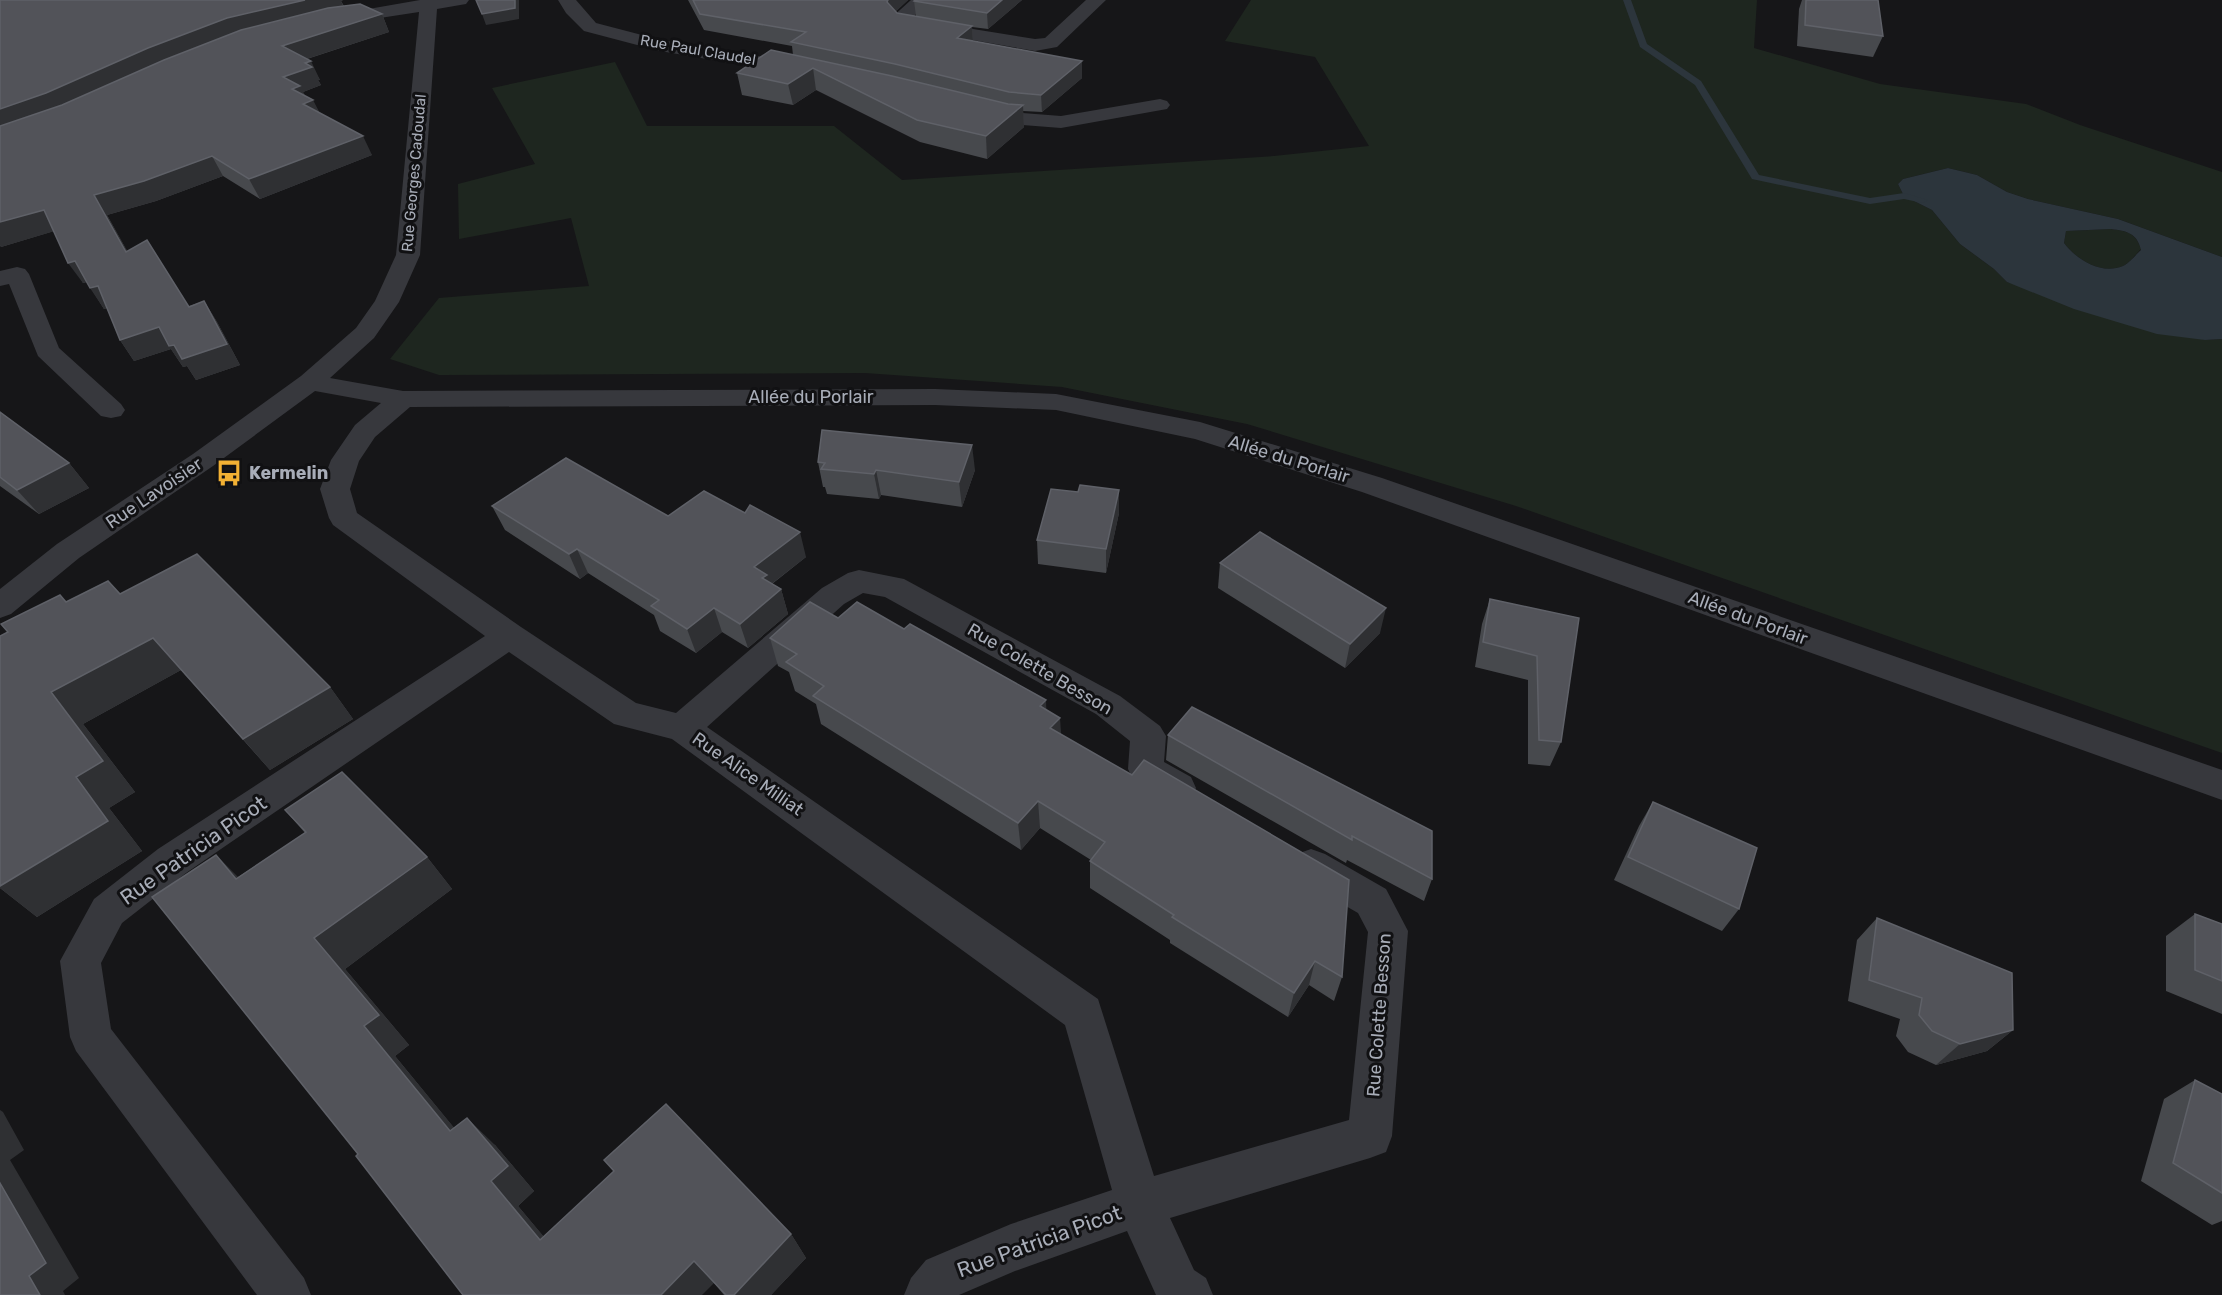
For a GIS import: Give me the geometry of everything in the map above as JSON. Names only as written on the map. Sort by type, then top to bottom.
[{"type":"street","points":[[316,24],[429,3],[460,0]]},
{"type":"street","name":"Rue Paul Claudel","points":[[567,0],[572,9],[590,27],[660,45],[819,73]]},
{"type":"street","points":[[921,0],[900,18],[905,23],[1035,45],[1051,43],[1085,9],[1098,0]]},
{"type":"street","name":"Rue Georges Cadoudal","points":[[310,382],[365,333],[387,302],[408,255],[429,3]]},
{"type":"street","points":[[964,106],[1010,118],[1061,122],[1160,105]]},
{"type":"street","points":[[0,279],[17,274],[47,351],[111,410]]},
{"type":"street","name":"Allée du Porlair","points":[[310,382],[403,399],[935,397],[1056,402],[1200,431],[1372,485],[2222,785]]},
{"type":"street","name":"Rue Lavoisier","points":[[0,606],[68,551],[203,460],[310,382]]},
{"type":"street","name":"Rue Alice Milliat","points":[[403,399],[365,431],[345,460],[335,489],[345,518],[509,636],[626,714],[682,728],[1083,1013]]},
{"type":"street","name":"Rue Colette Besson","points":[[682,728],[833,596],[859,581],[893,587],[1108,705],[1148,736],[1146,769],[1208,805]]},
{"type":"street","name":"Rue Patricia Picot","points":[[287,1295],[91,1037],[80,961],[108,911],[172,861],[509,636]]},
{"type":"street","name":"Rue Colette Besson","points":[[1139,1204],[1370,1136],[1389,932],[1372,901],[1280,847]]},
{"type":"street","name":"Rue Patricia Picot","points":[[928,1295],[943,1277],[1011,1248],[1139,1204],[1083,1013]]},
{"type":"street","points":[[1139,1204],[1177,1287],[1189,1295]]},
{"type":"shaded area","points":[[1251,0],[1757,0],[1754,48],[1880,84],[2026,104],[2080,125],[2222,172],[2222,257],[2118,219],[2028,199],[2007,192],[1977,175],[1948,168],[1903,179],[1898,184],[1904,196],[1932,210],[1960,244],[1994,269],[2007,282],[2205,340],[2222,339],[2222,753],[1516,506],[1247,424],[1062,387],[865,373],[439,375],[390,359],[439,298],[589,286],[571,218],[459,239],[458,184],[535,164],[492,88],[615,62],[647,126],[834,126],[902,180],[1274,156],[1369,146],[1315,57],[1225,41]]},
{"type":"shaded area","points":[[1948,168],[1977,175],[2007,192],[2028,199],[2118,219],[2222,257],[2222,339],[2205,340],[2157,334],[2074,309],[2007,282],[1994,269],[1960,244],[1932,210],[1904,196],[1898,184],[1903,179]],"holes":[[[2111,229],[2134,236],[2139,244],[2141,250],[2126,265],[2106,269],[2098,267],[2083,260],[2064,243],[2066,231]]]},
{"type":"shaded area","points":[[2111,229],[2134,236],[2141,249],[2123,266],[2106,269],[2090,264],[2064,243],[2066,231]]},
{"type":"building","points":[[0,0],[305,0],[227,18],[148,48],[46,93],[0,109]]},
{"type":"building","points":[[476,0],[515,0],[515,8],[482,14]]},
{"type":"building","points":[[693,0],[888,0],[887,2],[897,13],[972,26],[957,38],[1082,61],[1041,95],[1009,92],[895,64],[791,42],[806,32],[700,14]]},
{"type":"building","points":[[915,0],[1002,0],[987,13]]},
{"type":"building","points":[[1806,0],[1878,0],[1883,36],[1805,25]]},
{"type":"building","points":[[360,4],[382,14],[282,46],[311,61],[305,63],[312,67],[283,77],[300,86],[292,89],[313,100],[303,104],[363,136],[249,179],[212,156],[144,181],[94,195],[126,252],[147,240],[189,307],[204,301],[227,344],[182,359],[174,345],[169,346],[159,327],[120,340],[98,286],[90,288],[75,261],[68,263],[44,210],[0,222],[0,126],[62,105],[164,60],[241,30],[328,8]]},
{"type":"building","points":[[771,50],[1008,104],[1023,105],[986,136],[917,120],[813,68],[788,84],[737,73]]},
{"type":"building","points":[[0,412],[69,463],[17,490],[0,477]]},
{"type":"building","points":[[822,430],[972,445],[959,482],[876,470],[874,474],[821,469],[825,463],[818,462]]},
{"type":"building","points":[[566,458],[668,516],[704,491],[745,513],[750,505],[800,532],[754,567],[767,575],[762,578],[781,589],[740,624],[714,608],[687,629],[651,606],[659,600],[577,549],[569,554],[492,506]]},
{"type":"building","points":[[1080,485],[1119,490],[1106,549],[1037,540],[1051,489],[1078,492]]},
{"type":"building","points":[[1260,532],[1386,608],[1350,644],[1220,563]]},
{"type":"building","points":[[197,554],[330,687],[243,739],[153,638],[51,692],[103,761],[76,777],[108,821],[0,886],[0,636],[8,632],[1,624],[60,595],[66,602],[108,581],[120,594]]},
{"type":"building","points":[[1490,599],[1579,618],[1561,742],[1539,740],[1537,656],[1483,642]]},
{"type":"building","points":[[810,602],[838,618],[857,602],[904,629],[910,624],[1046,700],[1040,706],[1060,718],[1050,728],[1132,775],[1144,760],[1349,880],[1342,977],[1315,961],[1294,993],[1172,917],[1174,915],[1090,861],[1105,842],[1038,801],[1018,823],[813,696],[824,686],[786,662],[797,654],[770,638]]},
{"type":"building","points":[[1192,707],[1432,831],[1432,879],[1352,836],[1352,840],[1168,735]]},
{"type":"building","points":[[342,772],[427,857],[314,938],[379,1015],[364,1026],[450,1131],[467,1118],[508,1166],[491,1181],[540,1240],[614,1171],[604,1160],[666,1104],[791,1234],[734,1295],[726,1295],[694,1261],[661,1295],[463,1295],[356,1156],[358,1154],[152,897],[216,855],[236,879],[306,832],[285,810]]},
{"type":"building","points":[[1653,802],[1757,848],[1739,909],[1628,857]]},
{"type":"building","points":[[2195,914],[2222,924],[2222,981],[2195,970]]},
{"type":"building","points":[[1877,918],[2012,973],[2013,1030],[1960,1044],[1932,1031],[1919,1015],[1922,998],[1869,980]]},
{"type":"building","points":[[2195,1080],[2222,1094],[2222,1193],[2173,1163]]},
{"type":"building","points":[[0,1183],[46,1263],[29,1276],[40,1295],[0,1295]]},
{"type":"waterway","points":[[1627,0],[1643,45],[1698,83],[1755,177],[1870,201],[1904,196],[1923,200]]},
{"type":"place","name":"Kermelin","points":[[229,473]]}]
